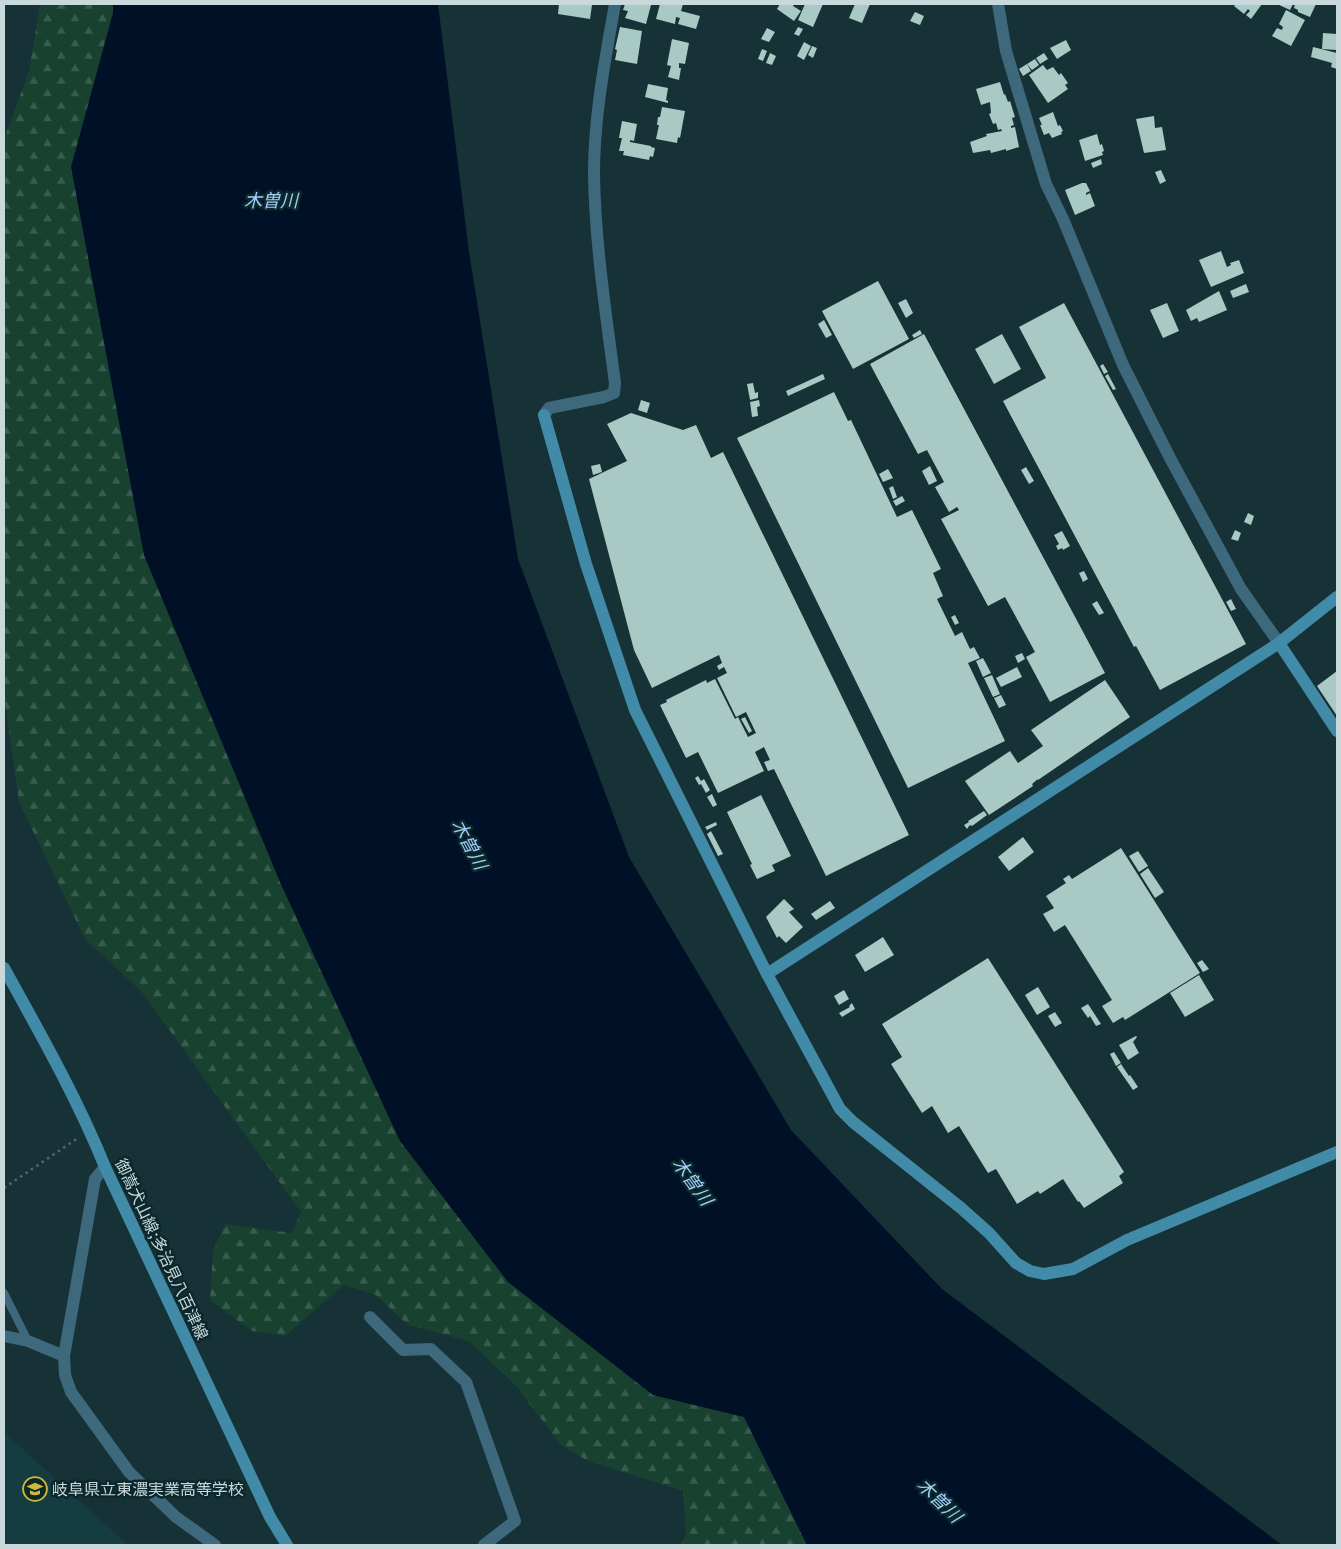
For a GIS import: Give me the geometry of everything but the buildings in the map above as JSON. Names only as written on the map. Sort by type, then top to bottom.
[{"type":"street","points":[[616,4],[600,88],[594,172],[603,293],[614,394],[549,408],[544,415],[586,564],[636,710],[767,974],[840,1109],[853,1122],[961,1208],[989,1233],[1016,1263],[1030,1271],[1044,1274],[1073,1269],[1127,1240],[1337,1152]]},
{"type":"street","points":[[998,4],[1006,50],[1046,184],[1063,219],[1123,365],[1170,458],[1241,589],[1279,642],[1337,731]]},
{"type":"street","points":[[767,974],[1279,642],[1337,597]]},
{"type":"street","name":"御嵩犬山線;多治見八百津線","points":[[4,968],[90,1130],[105,1167],[270,1517],[287,1545]]},
{"type":"street","points":[[105,1167],[95,1179],[64,1356],[65,1375],[71,1392],[129,1472],[176,1517],[216,1545]]},
{"type":"street","points":[[370,1317],[402,1350],[431,1349],[466,1382],[516,1521],[484,1545]]},
{"type":"street","points":[[4,1336],[28,1341],[64,1356]]},
{"type":"lane","points":[[4,1293],[28,1341]]},
{"type":"path","points":[[4,1188],[90,1130]]},
{"type":"shaded area","name":"岐阜県立東濃実業高等学校","points":[[4,1432],[128,1545],[4,1545]]},
{"type":"green space","points":[[40,4],[113,4],[144,555],[280,882],[400,1141],[653,1395],[744,1417],[807,1545],[681,1545],[686,1535],[683,1491],[588,1461],[561,1445],[516,1386],[469,1341],[408,1325],[376,1295],[344,1285],[285,1336],[252,1331],[210,1300],[213,1251],[225,1224],[292,1233],[301,1212],[141,991],[85,939],[19,802],[4,696],[4,139],[29,71]]},
{"type":"water","name":"木曽川","points":[[113,4],[438,4],[469,252],[518,559],[629,857],[791,1130],[942,1289],[1282,1545],[807,1545],[744,1417],[653,1395],[508,1282],[400,1141],[280,882],[144,555],[71,167],[113,13]]},
{"type":"place","name":"岐阜県立東濃実業高等学校","points":[[35,1489]]}]
